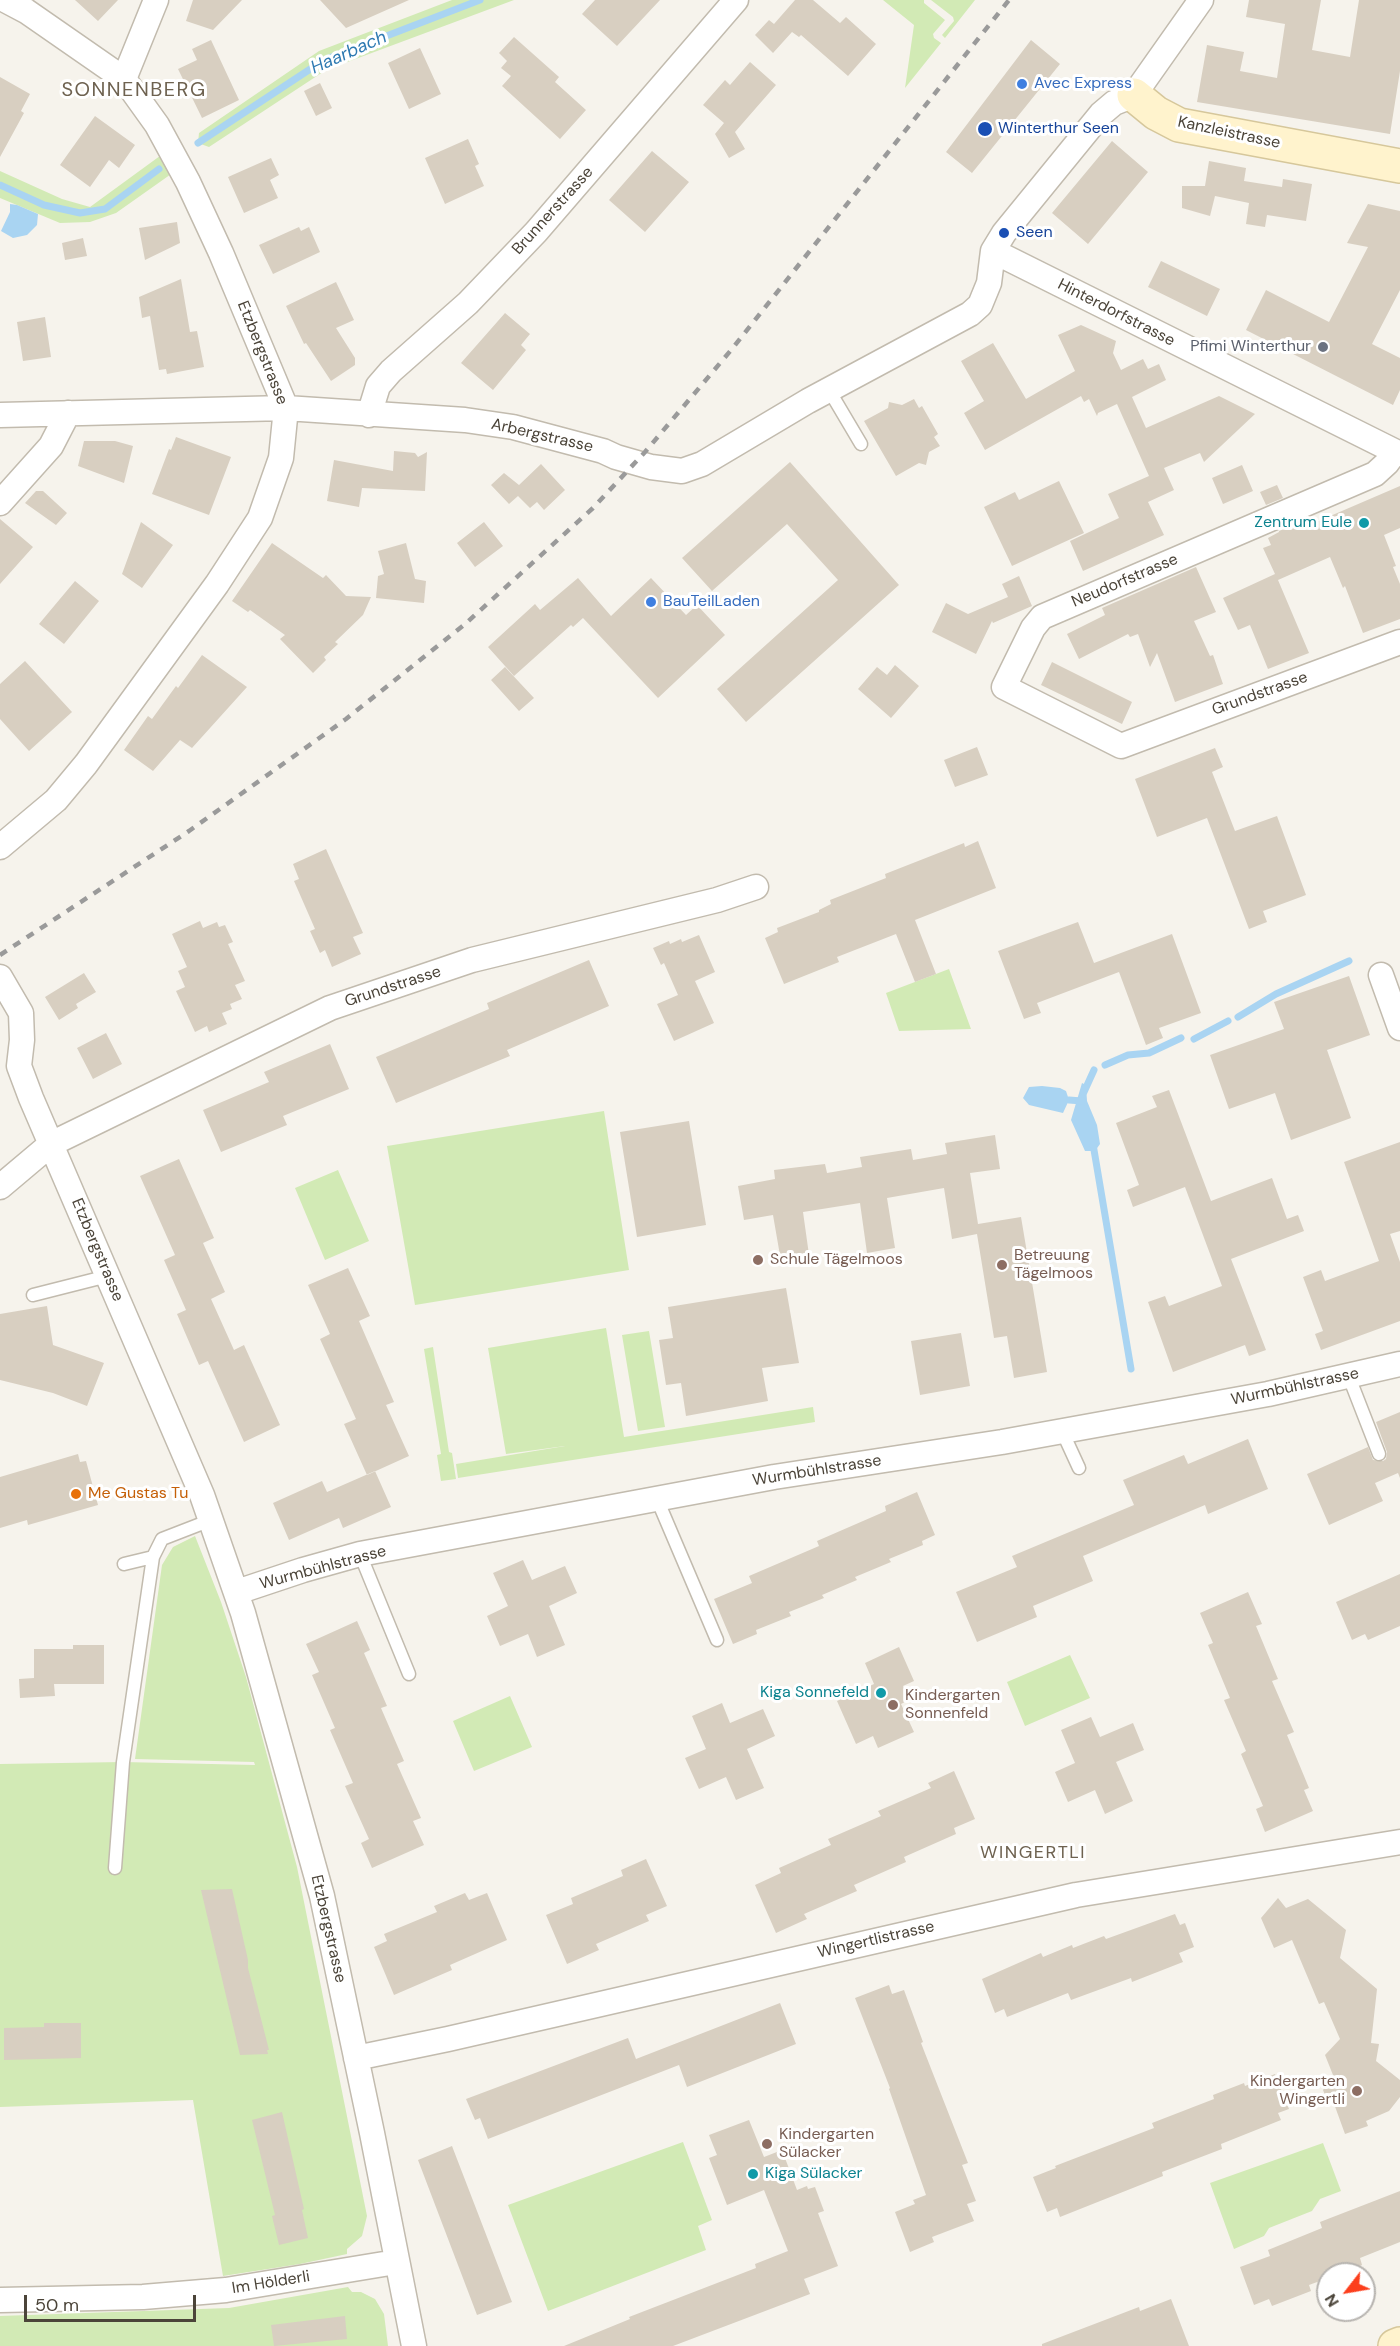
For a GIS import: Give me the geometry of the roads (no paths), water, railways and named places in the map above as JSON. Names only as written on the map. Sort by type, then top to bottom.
[{"type":"street","name":"Etzbergstrasse","points":[[0,847],[56,800],[86,764],[236,556],[260,518],[281,458],[286,408],[221,253],[157,125],[124,79],[26,11],[5,0]]},
{"type":"street","points":[[124,79],[156,0]]},
{"type":"street","name":"Brunnerstrasse","points":[[369,415],[378,386],[391,371],[468,303],[536,232],[736,0]]},
{"type":"street","points":[[993,251],[1004,233],[1101,114],[1114,103],[1134,95],[1201,0]]},
{"type":"street","name":"Kanzleistrasse","points":[[1134,95],[1156,113],[1179,125],[1400,166]]},
{"type":"street","name":"Arbergstrasse","points":[[0,415],[286,408],[465,420],[513,427],[603,450],[616,457],[651,467],[682,471],[702,464],[829,390],[960,320],[980,305],[989,284],[993,251]]},
{"type":"street","name":"Hinterdorfstrasse","points":[[993,251],[1397,453]]},
{"type":"street","points":[[0,503],[51,446],[68,413]]},
{"type":"street","name":"Neudorfstrasse","points":[[1121,746],[1004,687],[1033,628],[1042,617],[1375,474],[1397,453]]},
{"type":"street","name":"Grundstrasse","points":[[1121,746],[1400,642]]},
{"type":"street","name":"Grundstrasse","points":[[0,1187],[51,1144],[330,1008],[472,960],[717,900],[756,887]]},
{"type":"street","points":[[1381,975],[1400,1028]]},
{"type":"street","name":"Etzbergstrasse","points":[[0,977],[21,1013],[22,1040],[19,1066],[211,1520],[237,1592],[321,1896],[414,2346]]},
{"type":"street","name":"Wurmbühlstrasse","points":[[237,1592],[360,1554],[831,1467],[956,1449],[1268,1394],[1400,1364]]},
{"type":"street","name":"Wingertlistrasse","points":[[356,2058],[1076,1895],[1400,1842]]},
{"type":"street","name":"Im Hölderli","points":[[0,2300],[142,2297],[226,2290],[396,2262]]},
{"type":"street","points":[[1395,2346],[1400,2344]]},
{"type":"lane","points":[[829,390],[861,444]]},
{"type":"lane","points":[[33,1294],[108,1276]]},
{"type":"lane","points":[[1349,1377],[1379,1454]]},
{"type":"lane","points":[[1062,1431],[1079,1468]]},
{"type":"lane","points":[[657,1499],[717,1640]]},
{"type":"lane","points":[[115,1868],[123,1762],[153,1557],[162,1539],[211,1520]]},
{"type":"lane","points":[[360,1554],[409,1674]]},
{"type":"lane","points":[[124,1564],[153,1557]]},
{"type":"water","points":[[10,204],[38,214],[37,225],[27,235],[13,238],[1,231],[10,212]]},
{"type":"water","points":[[1082,1083],[1086,1085],[1087,1101],[1097,1125],[1100,1144],[1095,1151],[1085,1151],[1071,1120]]},
{"type":"water","points":[[1042,1086],[1066,1091],[1069,1100],[1063,1113],[1029,1105],[1023,1098],[1029,1087]]},
{"type":"waterway","name":"Haarbach","points":[[198,143],[324,60],[480,0]]},
{"type":"waterway","name":"Haarbach","points":[[0,185],[44,205],[80,213],[105,209],[159,169]]},
{"type":"waterway","points":[[1238,1017],[1276,994],[1349,961]]},
{"type":"waterway","points":[[1194,1039],[1228,1021]]},
{"type":"waterway","points":[[1105,1065],[1128,1055],[1149,1053],[1181,1038]]},
{"type":"waterway","points":[[1084,1092],[1094,1070]]},
{"type":"waterway","points":[[1069,1100],[1082,1101]]},
{"type":"waterway","points":[[1093,1144],[1131,1369]]},
{"type":"railway","points":[[0,955],[189,831],[346,719],[464,625],[593,508],[645,452],[732,349],[1009,0]]},
{"type":"place","name":"Avec Express","points":[[1022,84]]},
{"type":"place","name":"Winterthur Seen","points":[[985,129]]},
{"type":"place","name":"Seen","points":[[1004,233]]},
{"type":"place","name":"Pfimi Winterthur","points":[[1323,347]]},
{"type":"place","name":"Zentrum Eule","points":[[1364,523]]},
{"type":"place","name":"BauTeilLaden","points":[[651,602]]},
{"type":"place","name":"Schule Tägelmoos","points":[[758,1260]]},
{"type":"place","name":"Betreuung Tägelmoos","points":[[1002,1265]]},
{"type":"place","name":"Me Gustas Tu","points":[[76,1494]]},
{"type":"place","name":"Kiga Sonnefeld","points":[[881,1693]]},
{"type":"place","name":"Kindergarten Sonnenfeld","points":[[893,1705]]},
{"type":"place","name":"Kindergarten Wingertli","points":[[1357,2091]]},
{"type":"place","name":"Kindergarten Sülacker","points":[[767,2144]]},
{"type":"place","name":"Kiga Sülacker","points":[[753,2174]]},
{"type":"district","name":"SONNENBERG","points":[[134,91]]},
{"type":"district","name":"WINGERTLI","points":[[1033,1853]]}]
